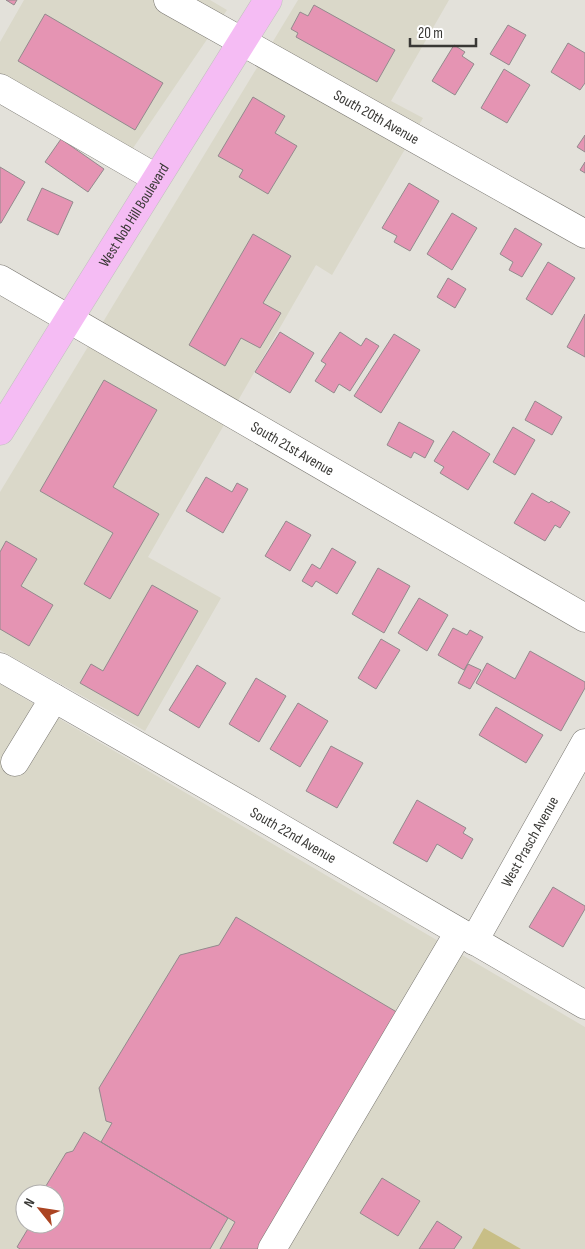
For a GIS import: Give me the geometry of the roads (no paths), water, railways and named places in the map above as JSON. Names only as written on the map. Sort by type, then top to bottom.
[{"type":"main road","name":"West Nob Hill Boulevard","points":[[0,431],[268,0]]},
{"type":"street","name":"South 20th Avenue","points":[[168,0],[585,234]]},
{"type":"street","points":[[0,88],[156,178]]},
{"type":"street","name":"South 21st Avenue","points":[[0,279],[585,618]]},
{"type":"street","name":"South 22nd Avenue","points":[[0,668],[250,810],[585,1005]]},
{"type":"street","points":[[15,762],[54,698]]},
{"type":"street","name":"West Prasch Avenue","points":[[272,1249],[585,743]]}]
